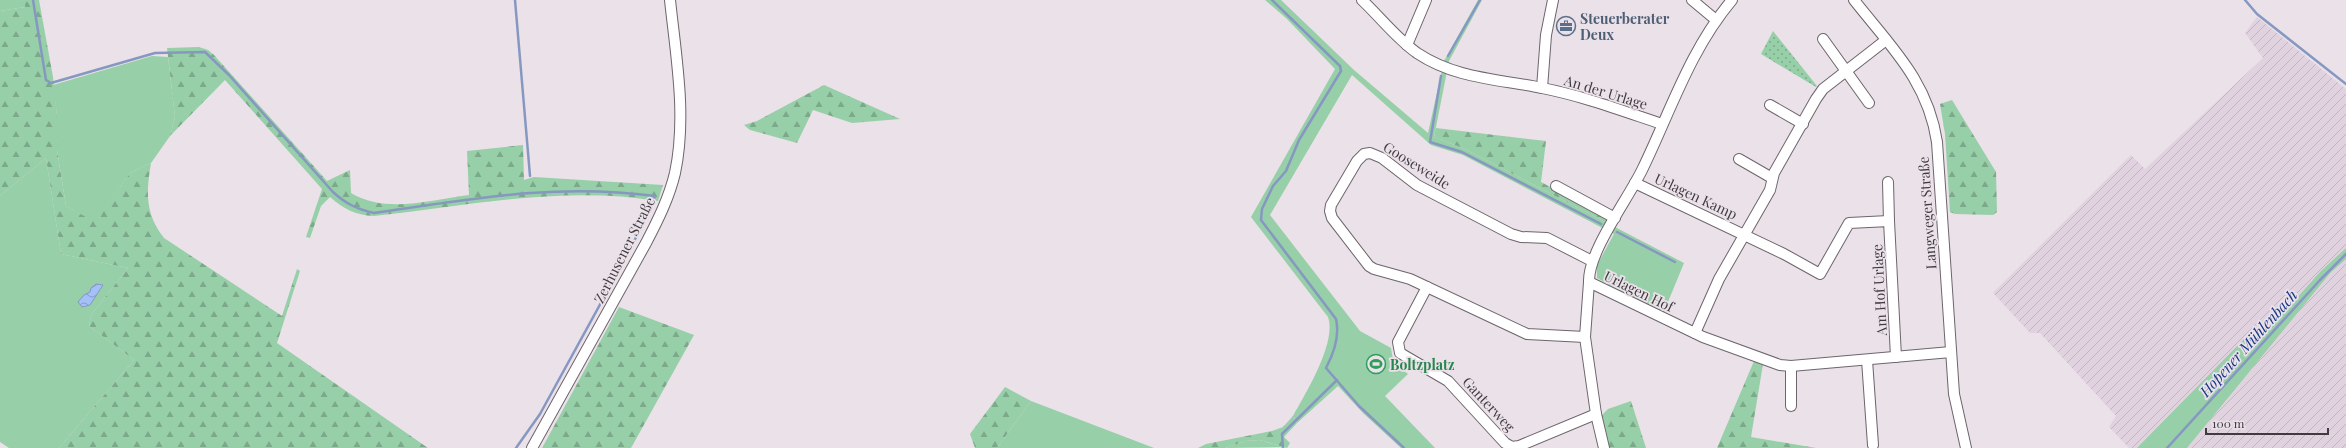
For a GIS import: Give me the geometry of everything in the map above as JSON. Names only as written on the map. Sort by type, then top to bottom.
[{"type":"street","name":"Zerhusener Straße","points":[[532,448],[646,243],[661,214],[669,193],[678,155],[680,121],[670,0]]},
{"type":"street","name":"An der Urlage","points":[[1362,0],[1407,45],[1417,53],[1443,67],[1470,77],[1542,88],[1585,99],[1662,124]]},
{"type":"street","points":[[1407,45],[1426,0]]},
{"type":"street","name":"An der Urlage","points":[[1542,88],[1546,35],[1553,0]]},
{"type":"street","points":[[1692,0],[1716,20]]},
{"type":"street","name":"An der Urlage","points":[[1592,261],[1635,183],[1691,61],[1716,20],[1732,0]]},
{"type":"street","name":"Langweger Straße","points":[[1854,0],[1922,89],[1935,127],[1954,394],[1958,422],[1966,448]]},
{"type":"street","points":[[1823,39],[1869,103]]},
{"type":"street","name":"Urlagen Kamp","points":[[1695,333],[1719,279],[1770,190],[1772,178],[1819,93],[1886,40]]},
{"type":"street","points":[[1770,105],[1803,124]]},
{"type":"street","name":"Gooseweide","points":[[1585,337],[1527,334],[1427,287],[1369,266],[1332,218],[1331,205],[1357,161],[1364,154],[1376,154],[1417,185],[1511,234],[1547,238],[1592,261]]},
{"type":"street","points":[[1739,159],[1772,178]]},
{"type":"street","name":"Am Hof Urlage","points":[[1888,182],[1896,357]]},
{"type":"street","name":"Urlagen Kamp","points":[[1635,183],[1744,234],[1820,274],[1849,223],[1889,221]]},
{"type":"street","points":[[1556,186],[1616,218]]},
{"type":"street","name":"Urlagen Hof","points":[[1592,261],[1589,282],[1695,333],[1780,365],[1791,366],[1951,352]]},
{"type":"street","points":[[1589,282],[1585,337],[1596,414],[1604,448]]},
{"type":"street","name":"Ganterweg","points":[[1427,287],[1398,342],[1400,353],[1448,381],[1505,443],[1512,447],[1520,446],[1596,414]]},
{"type":"street","points":[[1867,360],[1874,445]]},
{"type":"street","points":[[1791,366],[1791,406]]},
{"type":"shaded area","points":[[2257,17],[2346,89],[2346,448],[2187,448],[2282,331],[2261,339],[2137,448],[2129,448],[2109,427],[2116,416],[2040,333],[2030,333],[1993,293],[2131,155],[2145,169],[2263,58],[2245,33]]},
{"type":"green space","points":[[0,0],[25,0],[25,7],[0,11]]},
{"type":"green space","points":[[25,0],[39,0],[53,77],[57,115],[57,150],[66,206],[95,222],[130,173],[151,163],[148,184],[148,202],[153,220],[164,238],[282,316],[297,269],[300,271],[277,343],[428,448],[59,448],[134,360],[89,326],[91,315],[128,268],[61,254],[46,158],[0,196],[0,11],[25,7]]},
{"type":"green space","points":[[1265,0],[1281,0],[1354,70],[1428,133],[1444,61],[1478,0],[1482,0],[1449,61],[1434,137],[1465,149],[1684,263],[1663,314],[1597,278],[1597,265],[1614,234],[1463,155],[1431,145],[1352,75],[1270,215],[1360,331],[1391,348],[1393,360],[1405,366],[1403,370],[1408,374],[1385,396],[1435,448],[1401,448],[1363,413],[1338,386],[1297,423],[1293,416],[1319,367],[1328,340],[1330,327],[1328,317],[1251,217],[1335,69],[1287,19]]},
{"type":"green space","points":[[1773,31],[1817,86],[1816,87],[1761,54]]},
{"type":"green space","points":[[199,47],[208,50],[214,55],[327,181],[350,170],[351,193],[365,199],[379,203],[408,204],[469,195],[467,151],[523,145],[524,180],[534,177],[663,185],[658,201],[587,195],[551,196],[374,216],[350,211],[330,197],[321,206],[310,238],[306,237],[322,189],[225,80],[170,136],[175,117],[167,48]]},
{"type":"green space","points":[[152,56],[168,57],[175,117],[170,136],[151,163],[130,173],[95,223],[66,206],[57,150],[57,115],[53,85]]},
{"type":"green space","points":[[824,85],[900,119],[852,123],[813,110],[797,143],[750,130],[744,125],[757,121]]},
{"type":"green space","points":[[1952,100],[1996,172],[1997,212],[1993,215],[1955,214],[1950,212],[1945,134],[1940,104]]},
{"type":"green space","points":[[1436,128],[1546,141],[1541,182],[1610,219],[1609,224],[1465,149],[1434,137]]},
{"type":"green space","points":[[46,158],[61,254],[128,268],[91,315],[89,326],[134,360],[59,448],[9,448],[0,442],[0,196]]},
{"type":"green space","points":[[2346,248],[2346,259],[2331,272],[2187,448],[2137,448],[2249,334],[2261,338],[2321,271]]},
{"type":"green space","points":[[619,307],[694,335],[631,448],[542,448]]},
{"type":"green space","points":[[1754,361],[1763,364],[1751,437],[1816,448],[1717,448]]},
{"type":"green space","points":[[1005,387],[1031,401],[997,448],[975,448],[970,434]]},
{"type":"green space","points":[[1031,401],[1154,448],[997,448]]},
{"type":"green space","points":[[1631,401],[1646,448],[1609,448],[1600,417],[1608,409]]},
{"type":"green space","points":[[1293,416],[1297,423],[1284,437],[1290,443],[1287,448],[1260,440],[1246,441],[1225,448],[1198,448],[1206,444],[1272,431],[1283,427]]},
{"type":"green space","points":[[1260,440],[1283,447],[1225,448],[1246,441]]},
{"type":"water","points":[[96,284],[103,285],[90,305],[82,307],[78,302],[84,295],[90,292],[91,288]]},
{"type":"waterway","points":[[33,0],[46,80],[51,83],[155,53],[205,52],[229,75],[333,192],[342,200],[362,210],[374,213],[480,198],[548,192],[618,192],[655,196],[631,248],[540,414],[516,448]]},
{"type":"waterway","points":[[515,0],[530,176]]},
{"type":"waterway","points":[[1272,0],[1340,66],[1341,71],[1299,140],[1286,171],[1273,186],[1262,209],[1261,220],[1336,319],[1336,344],[1326,368],[1359,406],[1404,448]]},
{"type":"waterway","points":[[1448,56],[1480,0]]},
{"type":"waterway","points":[[2245,0],[2257,14],[2346,84]]},
{"type":"waterway","points":[[1441,76],[1430,142],[1462,152],[1601,224]]},
{"type":"waterway","points":[[1617,232],[1675,262]]},
{"type":"waterway","name":"Hopener Mühlenbach","points":[[2167,448],[2320,280],[2346,254]]},
{"type":"waterway","points":[[1283,448],[1282,434],[1337,380]]},
{"type":"place","name":"Steuerberater Deux","points":[[1566,26]]},
{"type":"place","name":"Boltzplatz","points":[[1376,364]]}]
